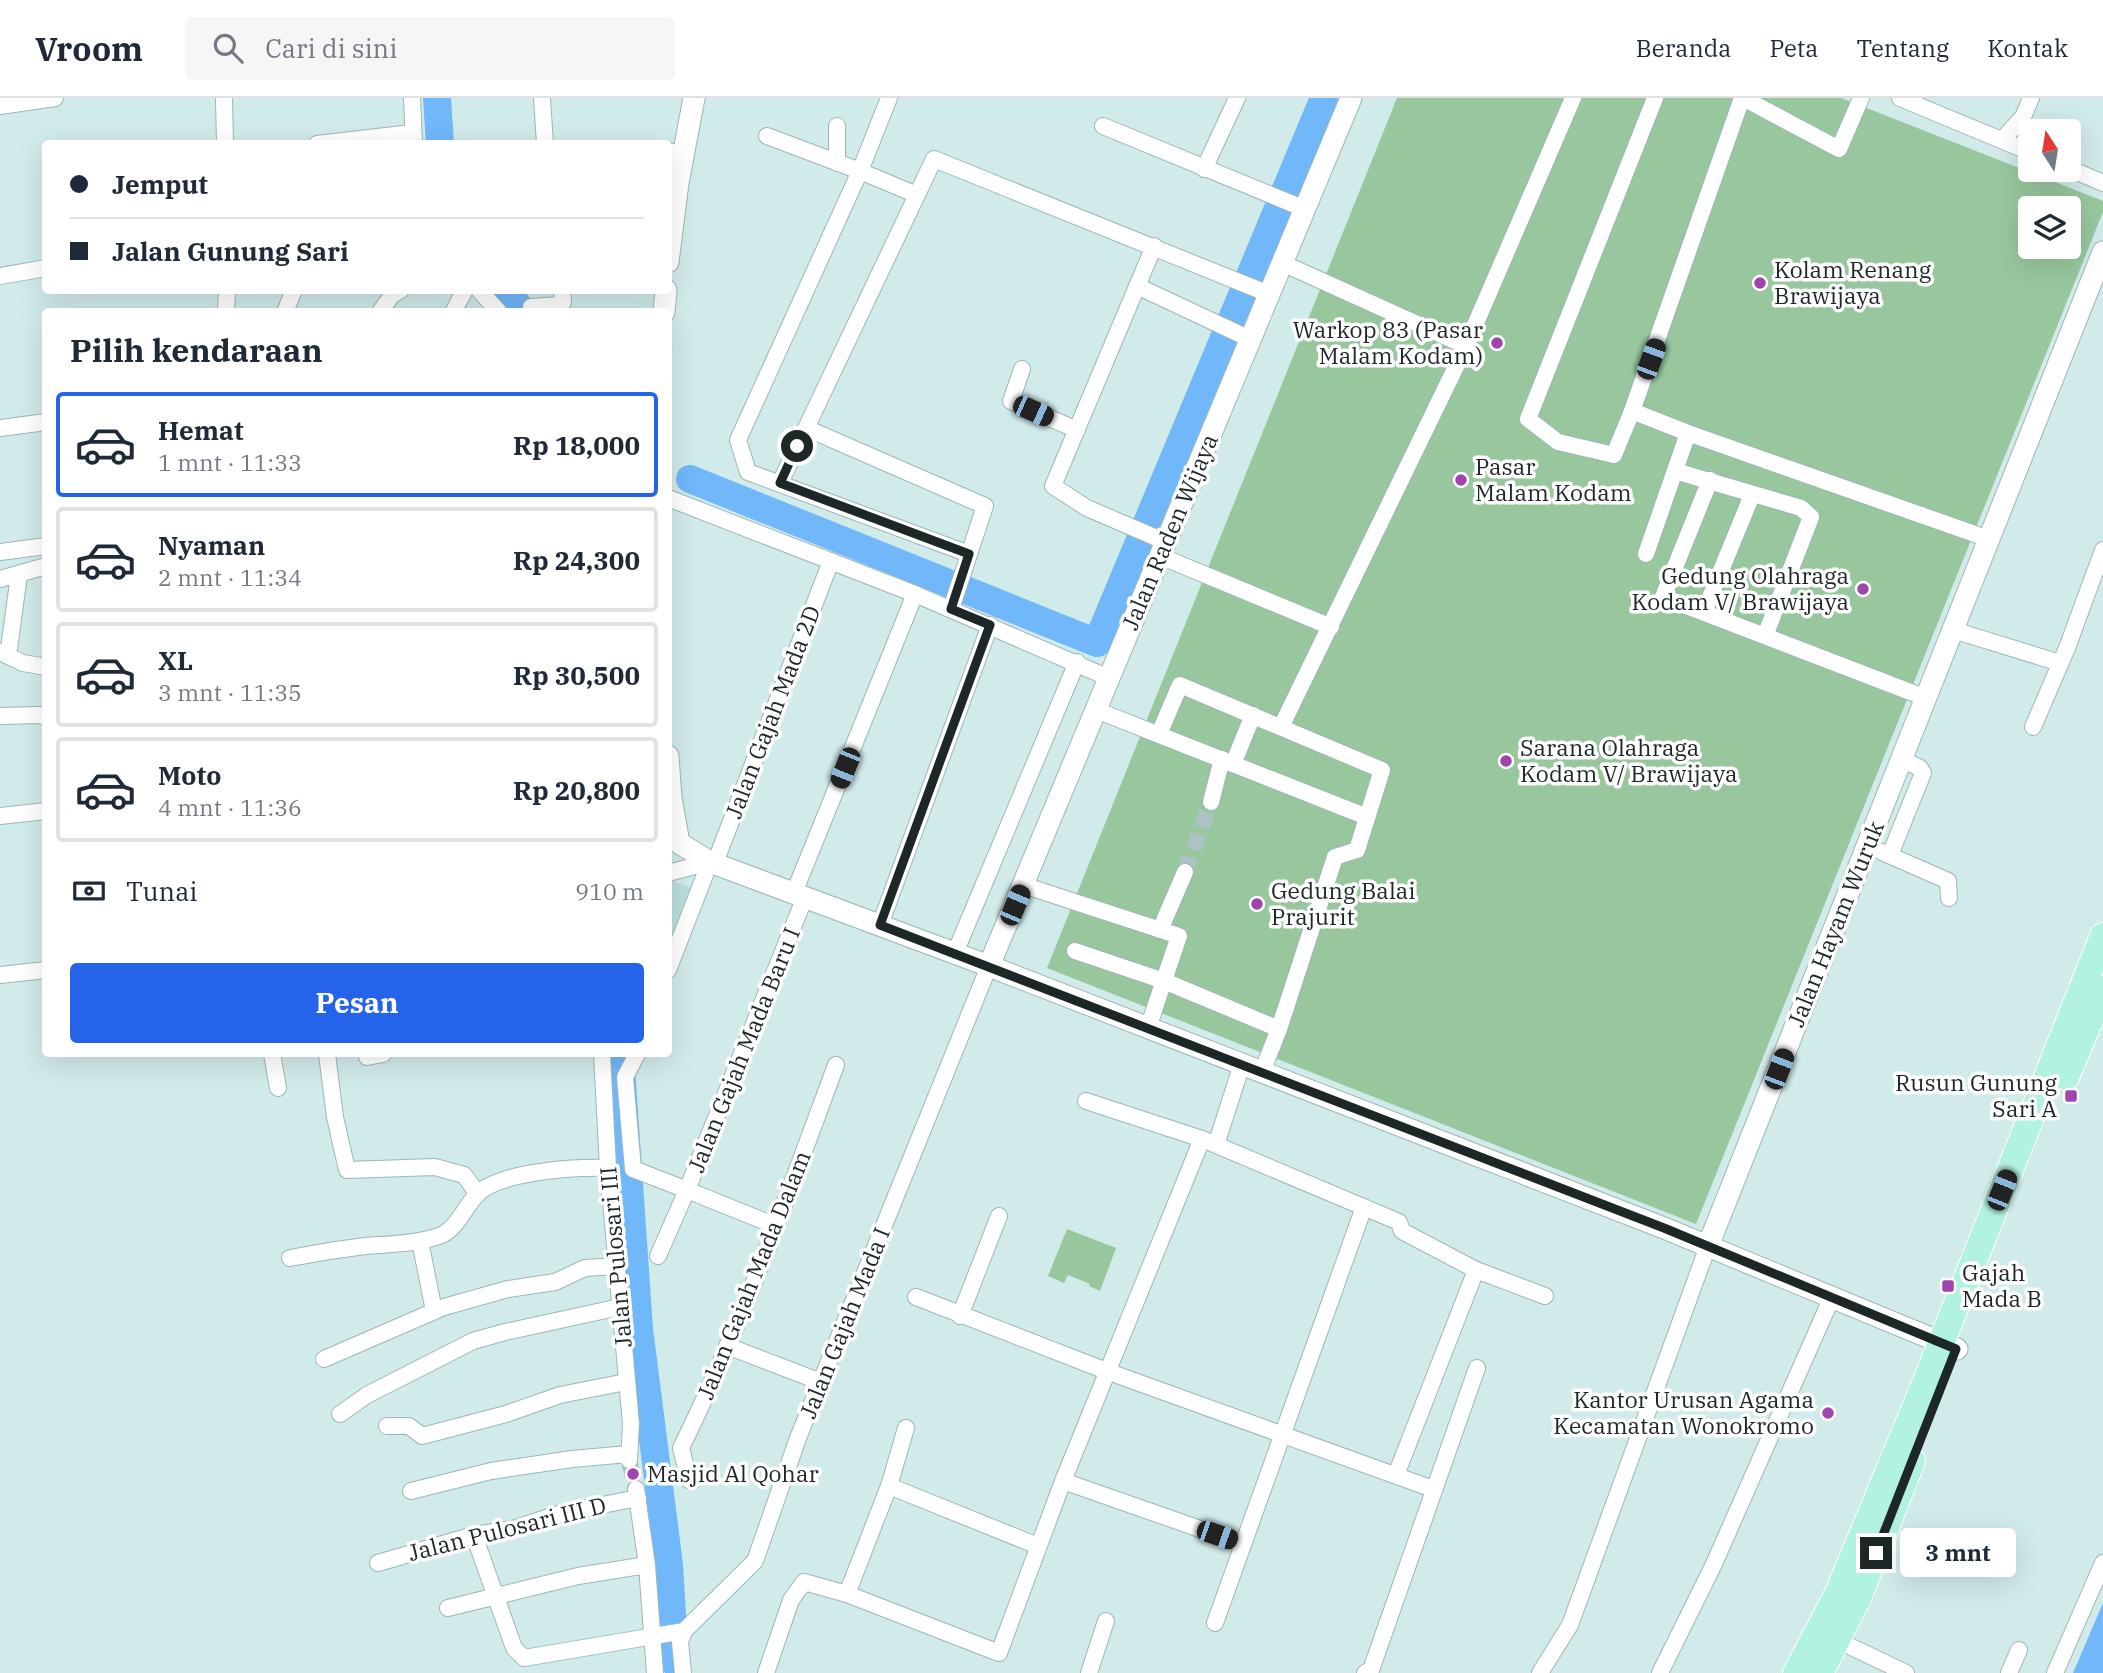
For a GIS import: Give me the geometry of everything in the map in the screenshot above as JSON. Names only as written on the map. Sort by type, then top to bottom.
[{"type":"main road","points":[[1819,1673],[1858,1598],[1949,1345],[2100,951]]},
{"type":"main road","points":[[1796,1673],[1838,1593],[2103,989]]},
{"type":"street","points":[[0,106],[55,98]]},
{"type":"street","points":[[224,98],[225,140]]},
{"type":"street","points":[[379,140],[413,138],[412,98]]},
{"type":"street","points":[[542,98],[545,140]]},
{"type":"street","points":[[672,207],[676,152],[694,98]]},
{"type":"street","points":[[889,98],[860,171],[738,440],[748,472],[969,554]]},
{"type":"street","points":[[1204,169],[1237,98]]},
{"type":"street","name":"Jalan Raden Wijaya","points":[[989,966],[1109,678],[1262,291],[1282,263],[1296,206],[1351,98]]},
{"type":"street","points":[[1281,727],[1466,346],[1573,98]]},
{"type":"street","points":[[1655,98],[1528,419],[1558,442],[1614,454],[1632,411],[1743,98],[1839,149],[1861,98]]},
{"type":"street","points":[[1900,98],[2018,147]]},
{"type":"street","points":[[2002,140],[2022,117],[2031,98]]},
{"type":"street","points":[[837,126],[837,163]]},
{"type":"street","points":[[1103,126],[1296,206]]},
{"type":"street","points":[[767,136],[917,195]]},
{"type":"street","points":[[780,483],[934,159],[1262,291]]},
{"type":"street","points":[[2081,174],[2103,183]]},
{"type":"street","points":[[1154,246],[1053,486],[1087,508],[1127,524],[1162,545],[1331,627]]},
{"type":"street","name":"Jalan Hayam Wuruk","points":[[1540,1673],[1570,1625],[1708,1246],[2103,252]]},
{"type":"street","points":[[1282,263],[1466,346]]},
{"type":"street","points":[[0,276],[42,269]]},
{"type":"street","points":[[1137,286],[1244,336]]},
{"type":"street","points":[[383,308],[394,294]]},
{"type":"street","points":[[483,294],[495,308]]},
{"type":"street","points":[[531,307],[561,305],[564,302],[563,294]]},
{"type":"street","points":[[1022,369],[1011,401],[1077,430]]},
{"type":"street","points":[[1632,411],[1989,538]]},
{"type":"street","points":[[0,428],[42,423]]},
{"type":"street","points":[[806,428],[985,506],[955,594]]},
{"type":"street","points":[[1646,554],[1688,433]]},
{"type":"street","points":[[1675,471],[1801,508],[1811,517],[1765,636]]},
{"type":"street","points":[[1710,480],[1663,597],[1926,698]]},
{"type":"street","points":[[1703,612],[1752,495]]},
{"type":"street","points":[[672,500],[915,594],[955,594],[990,625],[1109,678]]},
{"type":"street","points":[[0,552],[42,547]]},
{"type":"street","points":[[2033,727],[2103,551]]},
{"type":"street","name":"Jalan Gajah Mada 2D","points":[[672,960],[831,561]]},
{"type":"street","points":[[0,579],[42,567]]},
{"type":"street","points":[[19,575],[4,654],[23,663],[42,666]]},
{"type":"street","name":"Jalan Gajah Mada Baru I","points":[[776,1226],[687,1191],[915,594]]},
{"type":"street","points":[[880,925],[990,625]]},
{"type":"street","points":[[1953,630],[2060,663]]},
{"type":"street","points":[[955,953],[1077,663]]},
{"type":"street","points":[[1158,734],[1180,685],[1382,770],[1357,850],[1335,857],[1279,1029],[1262,1072]]},
{"type":"street","points":[[1096,709],[1367,817]]},
{"type":"street","points":[[1211,802],[1253,715]]},
{"type":"street","points":[[0,716],[42,716]]},
{"type":"street","points":[[1890,855],[1923,773],[1920,768],[1901,759]]},
{"type":"street","points":[[672,798],[679,843],[712,863],[1242,1064],[1708,1246],[1949,1345]]},
{"type":"street","points":[[0,816],[42,811]]},
{"type":"street","points":[[1867,846],[1948,881],[1949,898]]},
{"type":"street","points":[[672,872],[712,863]]},
{"type":"street","points":[[1160,930],[1185,872]]},
{"type":"street","points":[[1023,885],[1179,936],[1148,1028]]},
{"type":"street","points":[[1075,951],[1164,981],[1279,1029]]},
{"type":"street","name":"Jalan Gajah Mada I","points":[[681,1631],[755,1561],[798,1438],[989,966]]},
{"type":"street","points":[[0,975],[42,970]]},
{"type":"street","points":[[273,1057],[278,1088]]},
{"type":"street","points":[[327,1057],[335,1117],[347,1170],[435,1167],[464,1175],[478,1194]]},
{"type":"street","name":"Jalan Pulosari III","points":[[411,1491],[491,1471],[572,1459],[629,1457],[631,1424],[608,1168],[602,1057]]},
{"type":"street","points":[[636,1057],[625,1077],[633,1169],[687,1191],[658,1256]]},
{"type":"street","points":[[766,1673],[791,1600],[804,1582],[847,1594],[999,1653],[1063,1481],[1242,1064]]},
{"type":"street","name":"Jalan Gajah Mada Dalam","points":[[693,1481],[689,1480],[681,1448],[713,1382],[776,1226],[836,1065]]},
{"type":"street","points":[[1086,1101],[1209,1142],[1364,1207],[1399,1222],[1402,1231],[1476,1270],[1545,1296]]},
{"type":"street","points":[[290,1258],[326,1251],[421,1241],[447,1233],[478,1194],[493,1184],[541,1172],[582,1167],[608,1168]]},
{"type":"street","points":[[1215,1623],[1364,1207]]},
{"type":"street","points":[[960,1316],[999,1216]]},
{"type":"street","points":[[421,1241],[434,1311]]},
{"type":"street","points":[[324,1359],[434,1311],[508,1289],[555,1282],[585,1268],[616,1266]]},
{"type":"street","points":[[1396,1475],[1476,1270]]},
{"type":"street","points":[[916,1297],[1109,1372],[1433,1489]]},
{"type":"street","points":[[1660,1673],[1713,1566],[1832,1297]]},
{"type":"street","points":[[340,1414],[374,1392],[473,1341],[620,1307]]},
{"type":"street","points":[[727,1346],[821,1382]]},
{"type":"street","points":[[1365,1673],[1371,1670],[1477,1368]]},
{"type":"street","points":[[387,1426],[409,1426],[422,1436],[506,1414],[560,1395],[626,1382]]},
{"type":"street","points":[[847,1594],[889,1486],[906,1427]]},
{"type":"street","points":[[1063,1481],[1243,1544]]},
{"type":"street","points":[[889,1486],[1038,1546]]},
{"type":"street","name":"Jalan Pulosari III D","points":[[378,1563],[474,1535],[513,1529],[561,1513],[637,1494],[647,1565]]},
{"type":"street","points":[[474,1535],[519,1656],[524,1658],[681,1631],[682,1673]]},
{"type":"street","points":[[2055,1673],[2103,1563]]},
{"type":"street","points":[[448,1608],[578,1576],[647,1565],[656,1635],[655,1673]]},
{"type":"street","points":[[1089,1673],[1106,1621]]},
{"type":"street","points":[[1837,1640],[1906,1673]]},
{"type":"street","points":[[2009,1673],[2019,1650]]},
{"type":"shaded area","points":[[672,881],[693,888],[672,949]]},
{"type":"green space","name":"Sarana Olahraga Kodam V/ Brawijaya","points":[[1397,98],[1841,98],[2018,168],[2018,182],[2055,182],[2103,201],[2103,212],[1696,1224],[1047,968]]},
{"type":"green space","points":[[1067,1229],[1116,1248],[1100,1291],[1068,1275],[1064,1283],[1048,1276]]},
{"type":"water","points":[[2103,1603],[2103,1673],[2073,1673]]},
{"type":"waterway","points":[[437,98],[440,140]]},
{"type":"waterway","points":[[690,479],[1097,643],[1324,98]]},
{"type":"waterway","points":[[509,294],[520,308]]},
{"type":"waterway","points":[[620,1057],[639,1329],[669,1565],[675,1663]]},
{"type":"tunnel","points":[[1185,872],[1211,802]]},
{"type":"tunnel","points":[[629,1460],[636,1489]]},
{"type":"place","name":"Kolam Renang Brawijaya","points":[[1760,283]]},
{"type":"place","name":"Warkop 83 (Pasar Malam Kodam)","points":[[1497,343]]},
{"type":"place","name":"Pasar Malam Kodam","points":[[1461,480]]},
{"type":"place","name":"Gedung Olahraga Kodam V/ Brawijaya","points":[[1863,589]]},
{"type":"place","name":"Sarana Olahraga Kodam V/ Brawijaya","points":[[1506,761]]},
{"type":"place","name":"Gedung Balai Prajurit","points":[[1257,904]]},
{"type":"place","name":"Rusun Gunung Sari A","points":[[2071,1096]]},
{"type":"place","name":"Gajah Mada B","points":[[1948,1286]]},
{"type":"place","name":"Kantor Urusan Agama Kecamatan Wonokromo","points":[[1828,1413]]},
{"type":"place","name":"Masjid Al Qohar","points":[[633,1474]]},
{"type":"route","points":[[797,446],[780,483],[969,554],[951,609],[990,625],[880,925],[1664,1228],[1956,1349],[1876,1553]]}]
